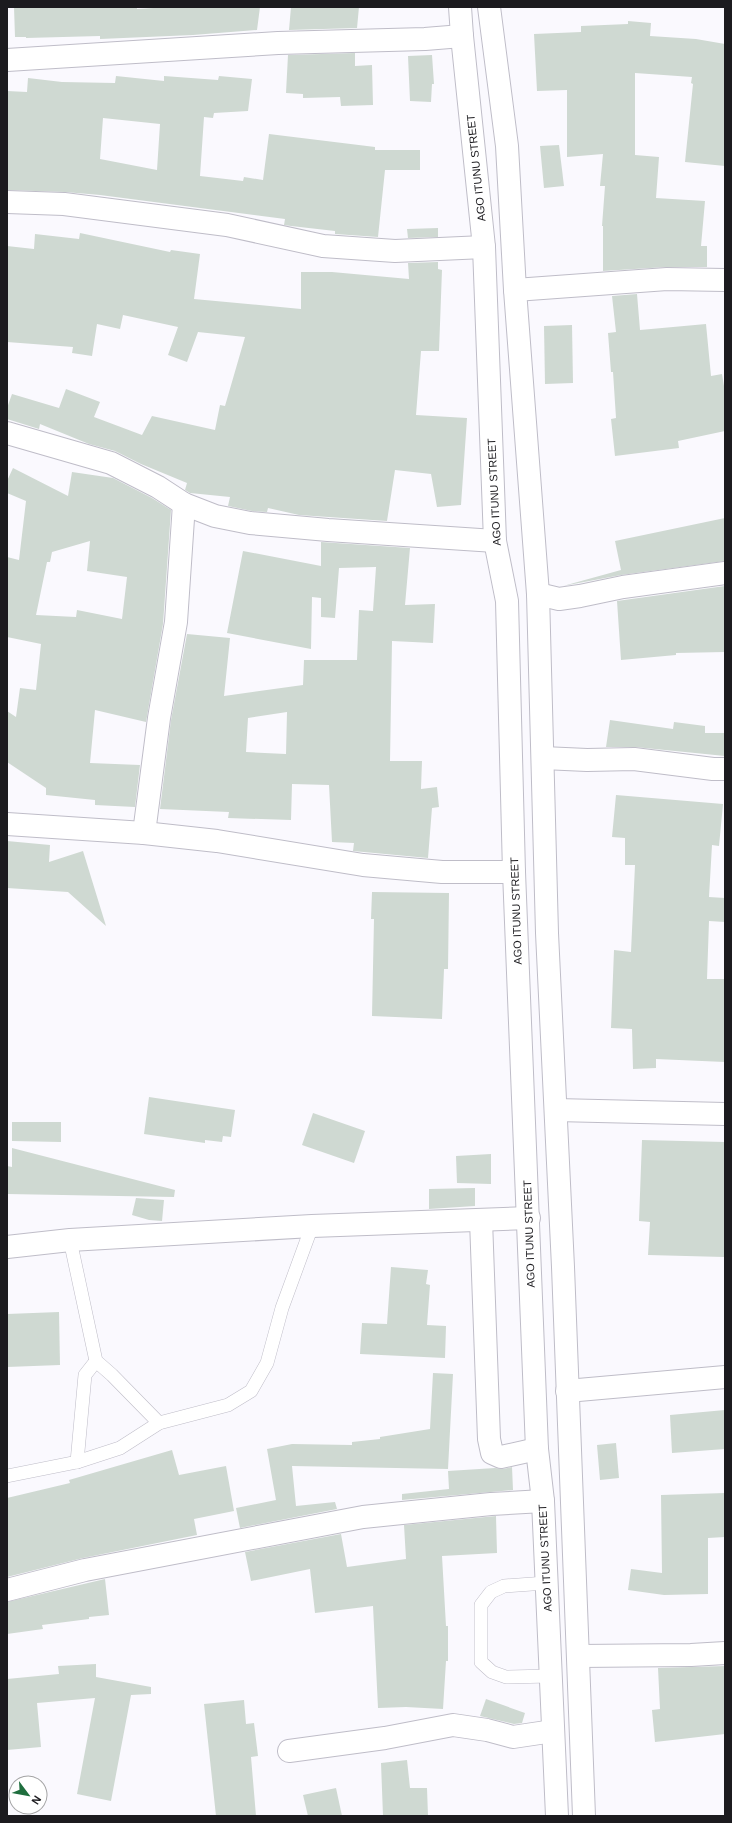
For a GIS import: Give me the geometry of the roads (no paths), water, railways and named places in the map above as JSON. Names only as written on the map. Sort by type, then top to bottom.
[{"type":"street","name":"AGO ITUNU STREET","points":[[460,7],[484,247],[495,541],[507,601],[514,872],[529,1218],[537,1449],[542,1501],[556,1816]]},
{"type":"street","points":[[489,7],[507,146],[515,290],[538,594],[547,933],[556,1110],[584,1816]]},
{"type":"street","points":[[7,60],[278,43],[425,39],[462,36]]},
{"type":"street","points":[[7,202],[64,204],[227,225],[323,246],[395,251],[484,247]]},
{"type":"street","points":[[515,290],[667,279],[725,280]]},
{"type":"street","points":[[7,433],[111,463],[158,488],[184,504],[215,516],[250,523],[328,530],[495,541]]},
{"type":"street","points":[[144,833],[159,718],[176,622],[184,504]]},
{"type":"street","points":[[538,594],[559,599],[623,587],[725,573]]},
{"type":"street","points":[[543,758],[587,760],[634,759],[713,770],[725,769]]},
{"type":"street","points":[[7,824],[144,833],[217,841],[363,865],[442,872],[514,872]]},
{"type":"street","points":[[556,1110],[725,1114]]},
{"type":"street","points":[[7,1247],[70,1240],[312,1226],[529,1218]]},
{"type":"street","points":[[481,1220],[489,1439],[492,1453],[501,1457],[537,1449]]},
{"type":"street","points":[[567,1391],[725,1377]]},
{"type":"street","points":[[7,1590],[85,1570],[363,1517],[491,1504],[542,1501]]},
{"type":"street","points":[[578,1656],[691,1655],[725,1653]]},
{"type":"street","points":[[289,1751],[385,1738],[453,1725],[487,1730],[513,1737],[553,1732]]},
{"type":"lane","points":[[7,1476],[77,1462],[120,1448],[159,1423],[228,1405],[251,1391],[267,1363],[282,1308],[312,1226]]},
{"type":"lane","points":[[70,1240],[96,1361],[159,1423]]},
{"type":"lane","points":[[77,1462],[85,1375],[96,1361]]},
{"type":"lane","points":[[546,1583],[504,1586],[491,1592],[481,1605],[481,1662],[492,1672],[506,1677],[550,1676]]}]
